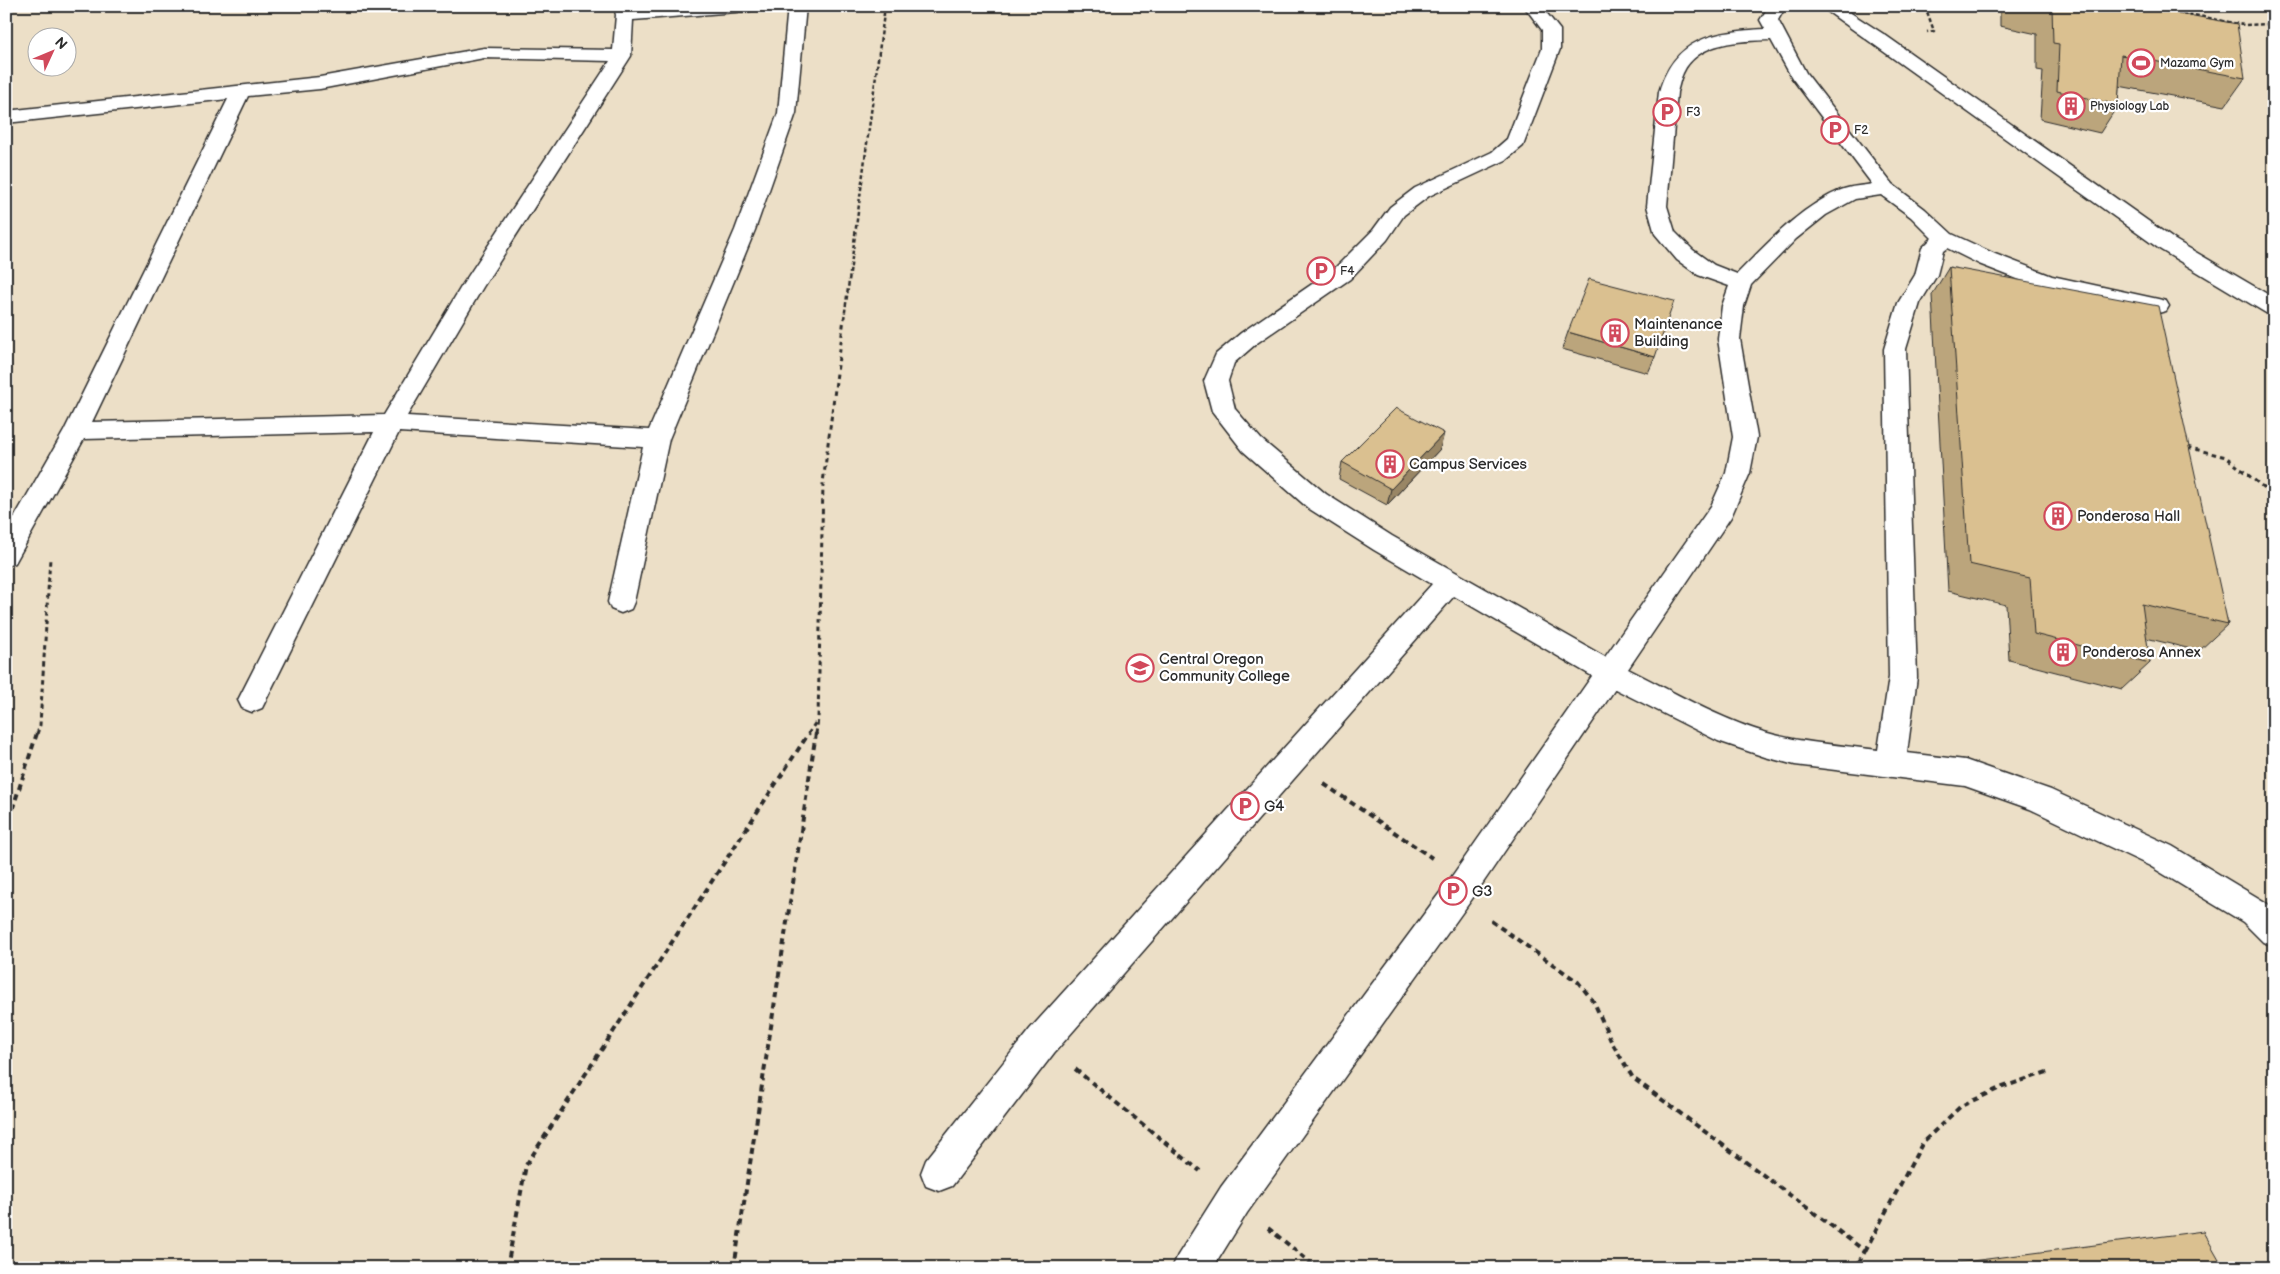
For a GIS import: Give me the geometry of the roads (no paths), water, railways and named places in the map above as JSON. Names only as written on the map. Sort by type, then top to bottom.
[{"type":"lane","points":[[252,700],[391,423],[472,287],[622,56],[624,11],[749,6]]},
{"type":"lane","points":[[621,602],[657,439],[745,230],[787,114],[798,6]]},
{"type":"lane","points":[[1532,6],[1551,30],[1551,49],[1516,142],[1499,156],[1422,192],[1397,211],[1380,235],[1342,274],[1249,338],[1224,359],[1216,381],[1224,411],[1252,445],[1317,502],[1610,672],[1728,732],[1765,745],[1795,752],[1965,773],[2040,799],[2162,856],[2254,912],[2274,931]]},
{"type":"lane","points":[[1778,6],[1769,20],[1798,74],[1884,188],[1918,212],[1945,239],[1987,259],[2046,282],[2158,306]]},
{"type":"lane","points":[[1828,6],[1879,39],[2168,245],[2274,308]]},
{"type":"lane","points":[[1741,283],[1706,270],[1685,255],[1665,234],[1657,206],[1670,75],[1680,60],[1708,42],[1736,36],[1775,34]]},
{"type":"lane","points":[[6,117],[320,83],[484,53],[622,56]]},
{"type":"lane","points":[[6,556],[76,431],[241,92]]},
{"type":"lane","points":[[1191,1268],[1234,1200],[1461,889],[1717,517],[1738,473],[1745,437],[1729,339],[1734,306],[1741,283],[1789,234],[1819,211],[1849,194],[1884,188]]},
{"type":"lane","points":[[1891,765],[1903,677],[1895,349],[1909,303],[1926,275],[1933,248],[1945,239]]},
{"type":"lane","points":[[76,431],[391,423],[657,439]]},
{"type":"lane","points":[[940,1172],[1042,1041],[1451,581]]},
{"type":"place","name":"Mazama Gym","points":[[2141,63]]},
{"type":"place","name":"Physiology Lab","points":[[2071,106]]},
{"type":"place","name":"F3","points":[[1667,112]]},
{"type":"place","name":"F2","points":[[1835,130]]},
{"type":"place","name":"F4","points":[[1321,271]]},
{"type":"place","name":"Maintenance Building","points":[[1615,333]]},
{"type":"place","name":"Campus Services","points":[[1390,464]]},
{"type":"place","name":"Ponderosa Hall","points":[[2058,516]]},
{"type":"place","name":"Ponderosa Annex","points":[[2063,652]]},
{"type":"place","name":"Central Oregon Community College","points":[[1140,668]]},
{"type":"place","name":"G4","points":[[1245,806]]},
{"type":"place","name":"G3","points":[[1453,891]]}]
